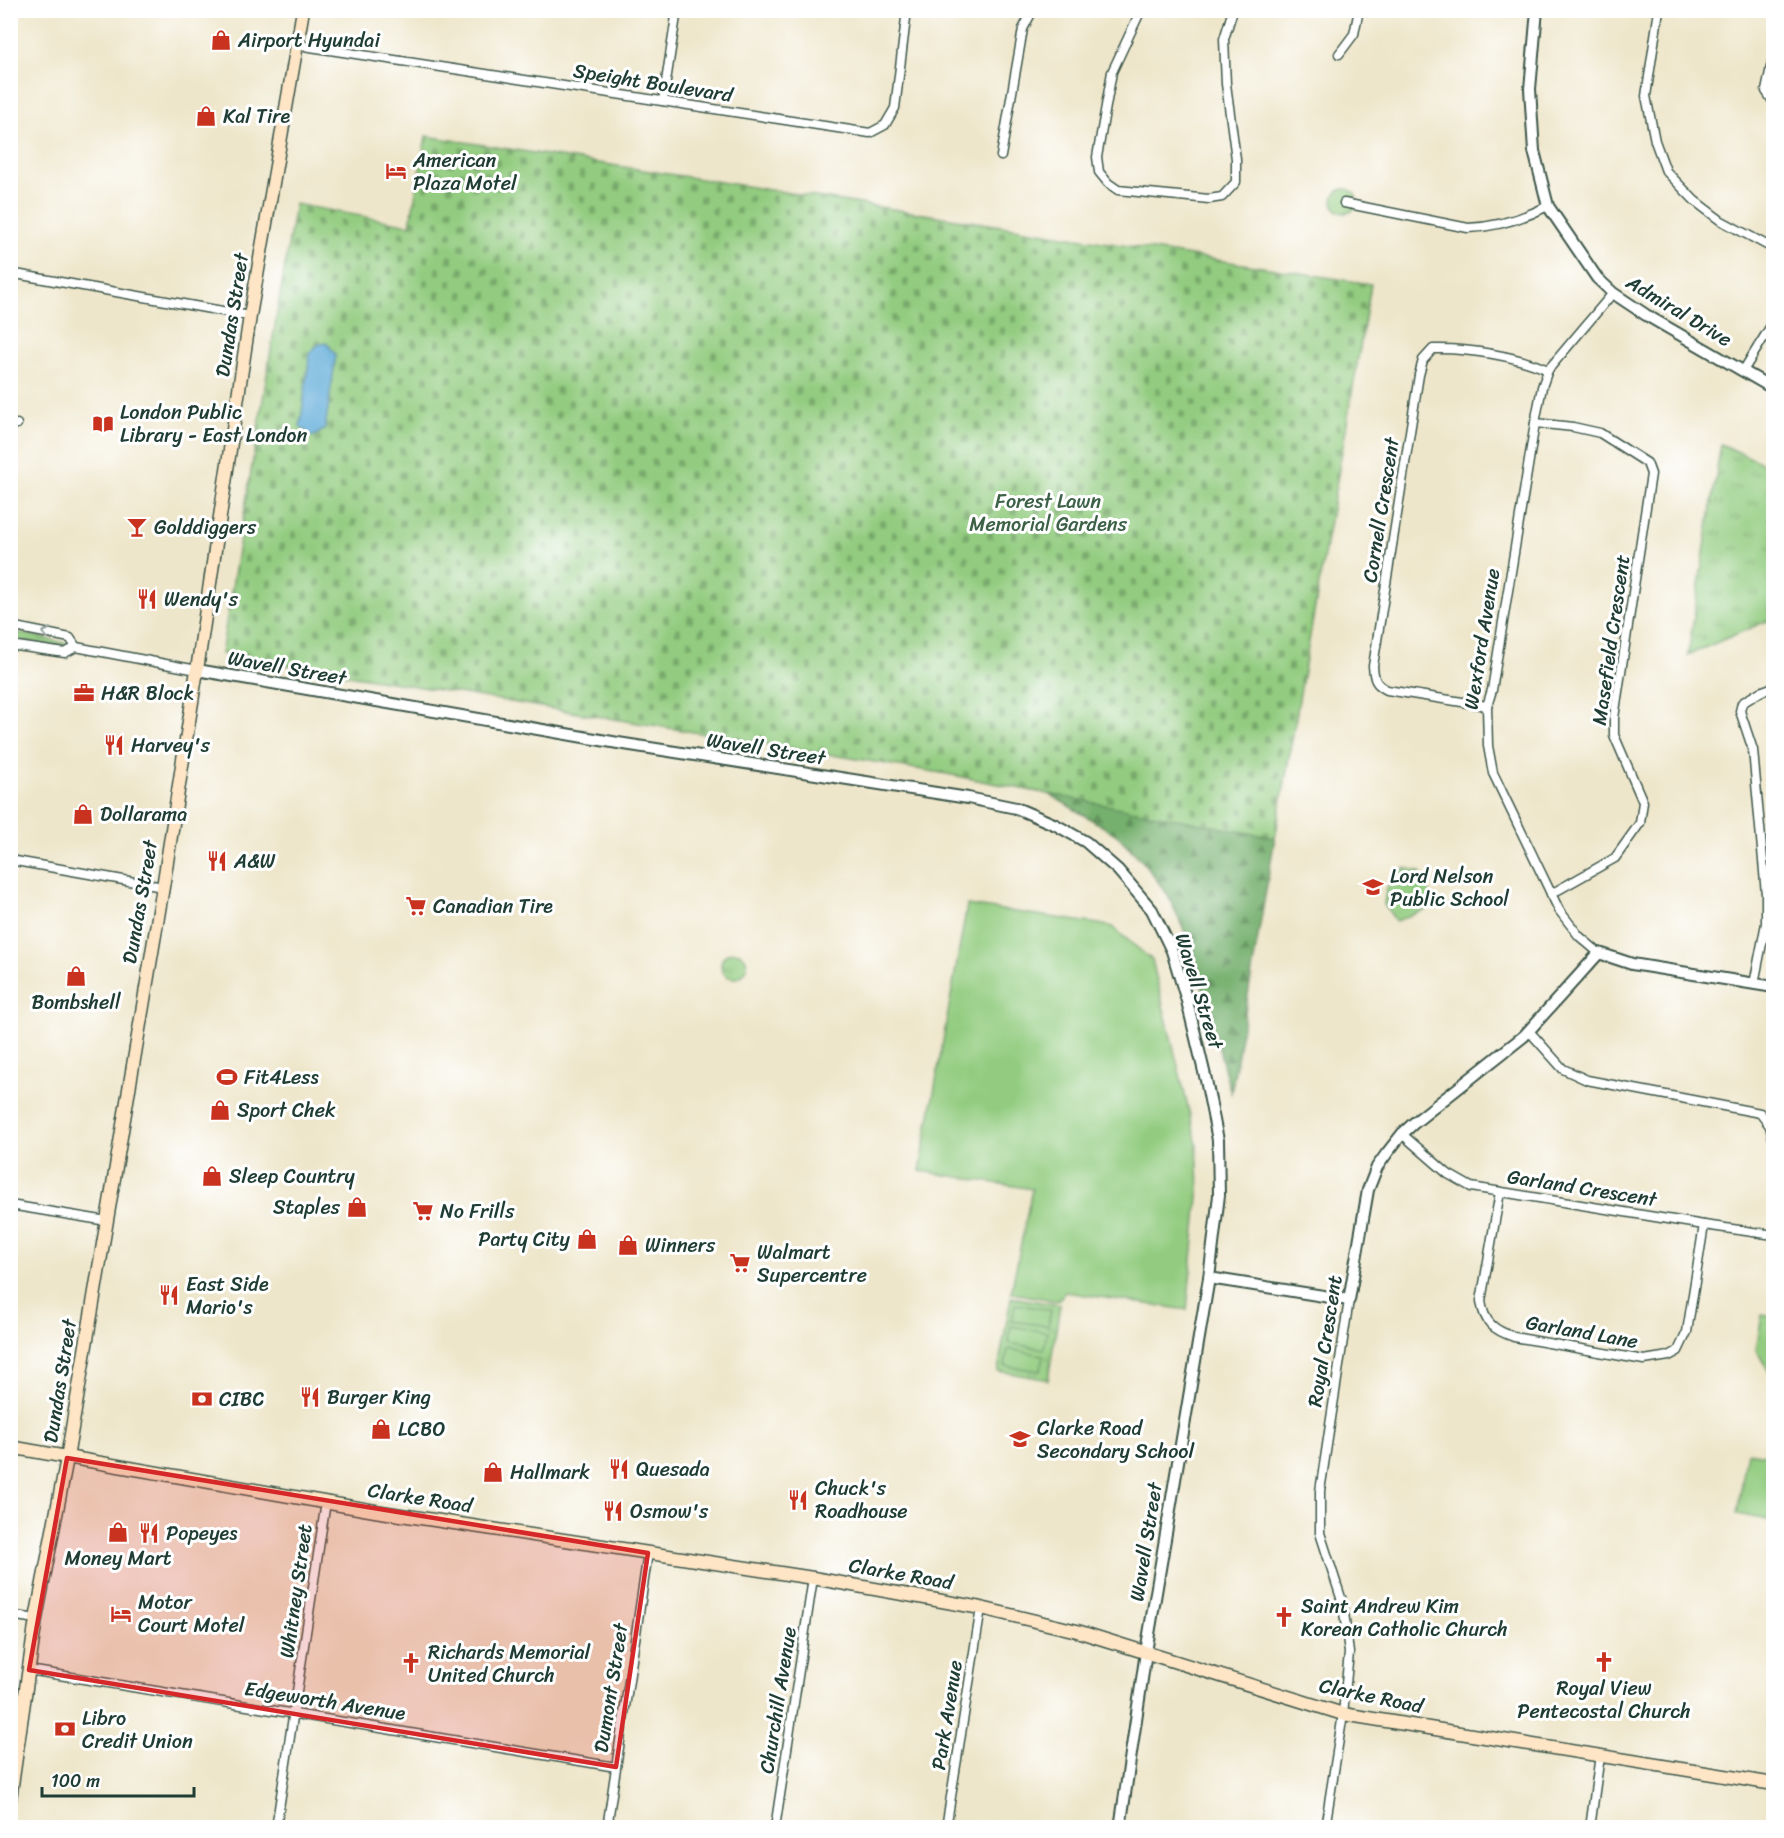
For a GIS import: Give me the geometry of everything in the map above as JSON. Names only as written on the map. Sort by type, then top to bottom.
[{"type":"main road","name":"Dundas Street","points":[[10,1799],[36,1619],[67,1458],[163,887],[250,316],[303,10]]},
{"type":"main road","name":"Clarke Road","points":[[10,1448],[326,1502],[813,1578],[981,1608],[1077,1631],[1343,1714],[1773,1784]]},
{"type":"street","points":[[663,101],[677,10]]},
{"type":"street","name":"Speight Boulevard","points":[[297,45],[870,133],[885,125],[895,108],[907,10]]},
{"type":"street","points":[[1001,156],[1023,29],[1033,10]]},
{"type":"street","points":[[1141,10],[1112,72],[1097,157],[1099,172],[1118,190],[1209,199],[1222,197],[1236,182],[1236,159],[1226,84],[1224,39],[1233,10]]},
{"type":"street","points":[[1339,54],[1354,34],[1359,10]]},
{"type":"street","name":"Admiral Drive","points":[[1537,10],[1530,89],[1534,151],[1548,206],[1597,278],[1613,293],[1646,315],[1773,389]]},
{"type":"street","points":[[1659,10],[1646,96],[1655,141],[1666,171],[1695,201],[1720,220],[1773,249]]},
{"type":"street","points":[[1773,52],[1766,91],[1773,103]]},
{"type":"street","points":[[1344,203],[1468,228],[1488,227],[1524,219],[1548,206]]},
{"type":"street","points":[[10,273],[250,316]]},
{"type":"street","name":"Wexford Avenue","points":[[1613,293],[1548,370],[1542,387],[1492,690],[1487,706],[1488,746],[1493,773],[1559,909],[1579,936],[1599,953],[1632,964],[1773,987]]},
{"type":"street","points":[[1743,371],[1773,321]]},
{"type":"street","name":"Cornell Crescent","points":[[1487,706],[1387,690],[1374,680],[1373,666],[1419,375],[1423,360],[1433,349],[1449,349],[1528,361],[1548,370]]},
{"type":"street","name":"Masefield Crescent","points":[[1535,423],[1573,427],[1600,433],[1647,463],[1651,474],[1614,718],[1614,735],[1643,802],[1640,823],[1615,858],[1551,894]]},
{"type":"street","points":[[10,626],[70,638],[76,647]]},
{"type":"street","points":[[10,645],[65,653],[76,647],[197,670]]},
{"type":"street","name":"Wavell Street","points":[[197,670],[607,741],[968,798],[1016,808],[1056,825],[1086,842],[1118,870],[1152,910],[1172,951],[1206,1080],[1218,1140],[1219,1195],[1209,1278],[1146,1652],[1120,1827]]},
{"type":"street","points":[[1754,984],[1766,923],[1766,894],[1753,750],[1740,711],[1742,703],[1773,687]]},
{"type":"street","points":[[10,860],[163,887]]},
{"type":"street","name":"Royal Crescent","points":[[1325,1827],[1343,1714],[1349,1653],[1343,1604],[1320,1533],[1320,1501],[1349,1300],[1368,1190],[1377,1167],[1402,1134],[1529,1031],[1599,953]]},
{"type":"street","points":[[1529,1031],[1563,1069],[1587,1080],[1760,1113],[1770,1126],[1773,1142]]},
{"type":"street","name":"Garland Crescent","points":[[1402,1134],[1448,1174],[1471,1187],[1773,1234]]},
{"type":"street","name":"Garland Lane","points":[[1500,1192],[1481,1301],[1487,1322],[1496,1331],[1514,1336],[1644,1360],[1669,1356],[1678,1352],[1687,1332],[1704,1225]]},
{"type":"street","points":[[10,1205],[107,1221]]},
{"type":"street","points":[[1209,1278],[1349,1300]]},
{"type":"street","name":"Whitney Street","points":[[276,1827],[326,1502]]},
{"type":"street","name":"Dumont Street","points":[[606,1827],[648,1553]]},
{"type":"street","name":"Churchill Avenue","points":[[775,1827],[813,1578]]},
{"type":"street","name":"Park Avenue","points":[[946,1827],[981,1608]]},
{"type":"street","points":[[10,1615],[36,1619]]},
{"type":"street","name":"Edgeworth Avenue","points":[[29,1670],[616,1767]]},
{"type":"street","points":[[1590,1827],[1600,1755]]},
{"type":"highlighted area","points":[[67,1458],[648,1553],[616,1767],[29,1670]]},
{"type":"green space","name":"Forest Lawn Memorial Gardens","points":[[426,136],[1371,284],[1275,838],[947,774],[221,654],[295,204],[410,225]]},
{"type":"green space","points":[[1345,189],[1354,192],[1357,201],[1354,210],[1345,213],[1336,210],[1333,201],[1336,192]]},
{"type":"green space","points":[[1721,444],[1773,468],[1773,630],[1769,620],[1688,655]]},
{"type":"green space","points":[[11,631],[66,643],[65,647],[11,639]]},
{"type":"green space","points":[[1299,698],[1231,1094],[1192,948],[1168,895],[1143,862],[1117,835],[1049,794],[962,777],[969,734]]},
{"type":"green space","points":[[1406,868],[1420,872],[1432,897],[1426,910],[1396,921],[1384,905],[1386,892],[1392,879]]},
{"type":"green space","points":[[967,905],[1112,927],[1152,960],[1197,1144],[1199,1188],[1187,1310],[1065,1292],[1058,1301],[1011,1293],[1032,1189],[920,1171]]},
{"type":"green space","points":[[734,952],[743,956],[747,965],[743,974],[734,978],[725,974],[721,965],[725,956]]},
{"type":"green space","points":[[1011,1297],[1060,1305],[1048,1380],[998,1371]]},
{"type":"green space","points":[[1015,1304],[1051,1310],[1048,1326],[1012,1321]]},
{"type":"green space","points":[[1762,1315],[1773,1317],[1773,1378],[1756,1350]]},
{"type":"green space","points":[[1011,1326],[1047,1332],[1044,1349],[1008,1343]]},
{"type":"green space","points":[[1008,1349],[1043,1355],[1041,1371],[1005,1366]]},
{"type":"green space","points":[[1747,1452],[1773,1456],[1773,1521],[1737,1514]]},
{"type":"water","points":[[327,343],[336,355],[325,429],[313,437],[300,427],[310,352],[319,344]]},
{"type":"place","name":"Airport Hyundai","points":[[221,40]]},
{"type":"place","name":"Kal Tire","points":[[206,116]]},
{"type":"place","name":"American Plaza Motel","points":[[396,171]]},
{"type":"place","name":"London Public Library - East London","points":[[103,424]]},
{"type":"place","name":"Golddiggers","points":[[137,527]]},
{"type":"place","name":"Wendy's","points":[[147,599]]},
{"type":"place","name":"H&R Block","points":[[84,693]]},
{"type":"place","name":"Harvey's","points":[[114,745]]},
{"type":"place","name":"Dollarama","points":[[83,814]]},
{"type":"place","name":"A&W","points":[[217,861]]},
{"type":"place","name":"Lord Nelson Public School","points":[[1373,887]]},
{"type":"place","name":"Canadian Tire","points":[[416,906]]},
{"type":"place","name":"Bombshell","points":[[76,976]]},
{"type":"place","name":"Fit4Less","points":[[227,1077]]},
{"type":"place","name":"Sport Chek","points":[[220,1110]]},
{"type":"place","name":"Sleep Country","points":[[212,1176]]},
{"type":"place","name":"Staples","points":[[357,1207]]},
{"type":"place","name":"No Frills","points":[[423,1211]]},
{"type":"place","name":"Party City","points":[[587,1239]]},
{"type":"place","name":"Winners","points":[[628,1245]]},
{"type":"place","name":"Walmart Supercentre","points":[[740,1263]]},
{"type":"place","name":"East Side Mario's","points":[[169,1295]]},
{"type":"place","name":"Burger King","points":[[310,1397]]},
{"type":"place","name":"CIBC","points":[[202,1399]]},
{"type":"place","name":"LCBO","points":[[381,1429]]},
{"type":"place","name":"Clarke Road Secondary School","points":[[1020,1439]]},
{"type":"place","name":"Quesada","points":[[619,1469]]},
{"type":"place","name":"Hallmark","points":[[493,1472]]},
{"type":"place","name":"Chuck's Roadhouse","points":[[798,1500]]},
{"type":"place","name":"Osmow's","points":[[613,1511]]},
{"type":"place","name":"Money Mart","points":[[118,1532]]},
{"type":"place","name":"Popeyes","points":[[149,1533]]},
{"type":"place","name":"Motor Court Motel","points":[[121,1614]]},
{"type":"place","name":"Saint Andrew Kim Korean Catholic Church","points":[[1284,1617]]},
{"type":"place","name":"Royal View Pentecostal Church","points":[[1604,1662]]},
{"type":"place","name":"Richards Memorial United Church","points":[[411,1663]]},
{"type":"place","name":"Libro Credit Union","points":[[65,1729]]}]
